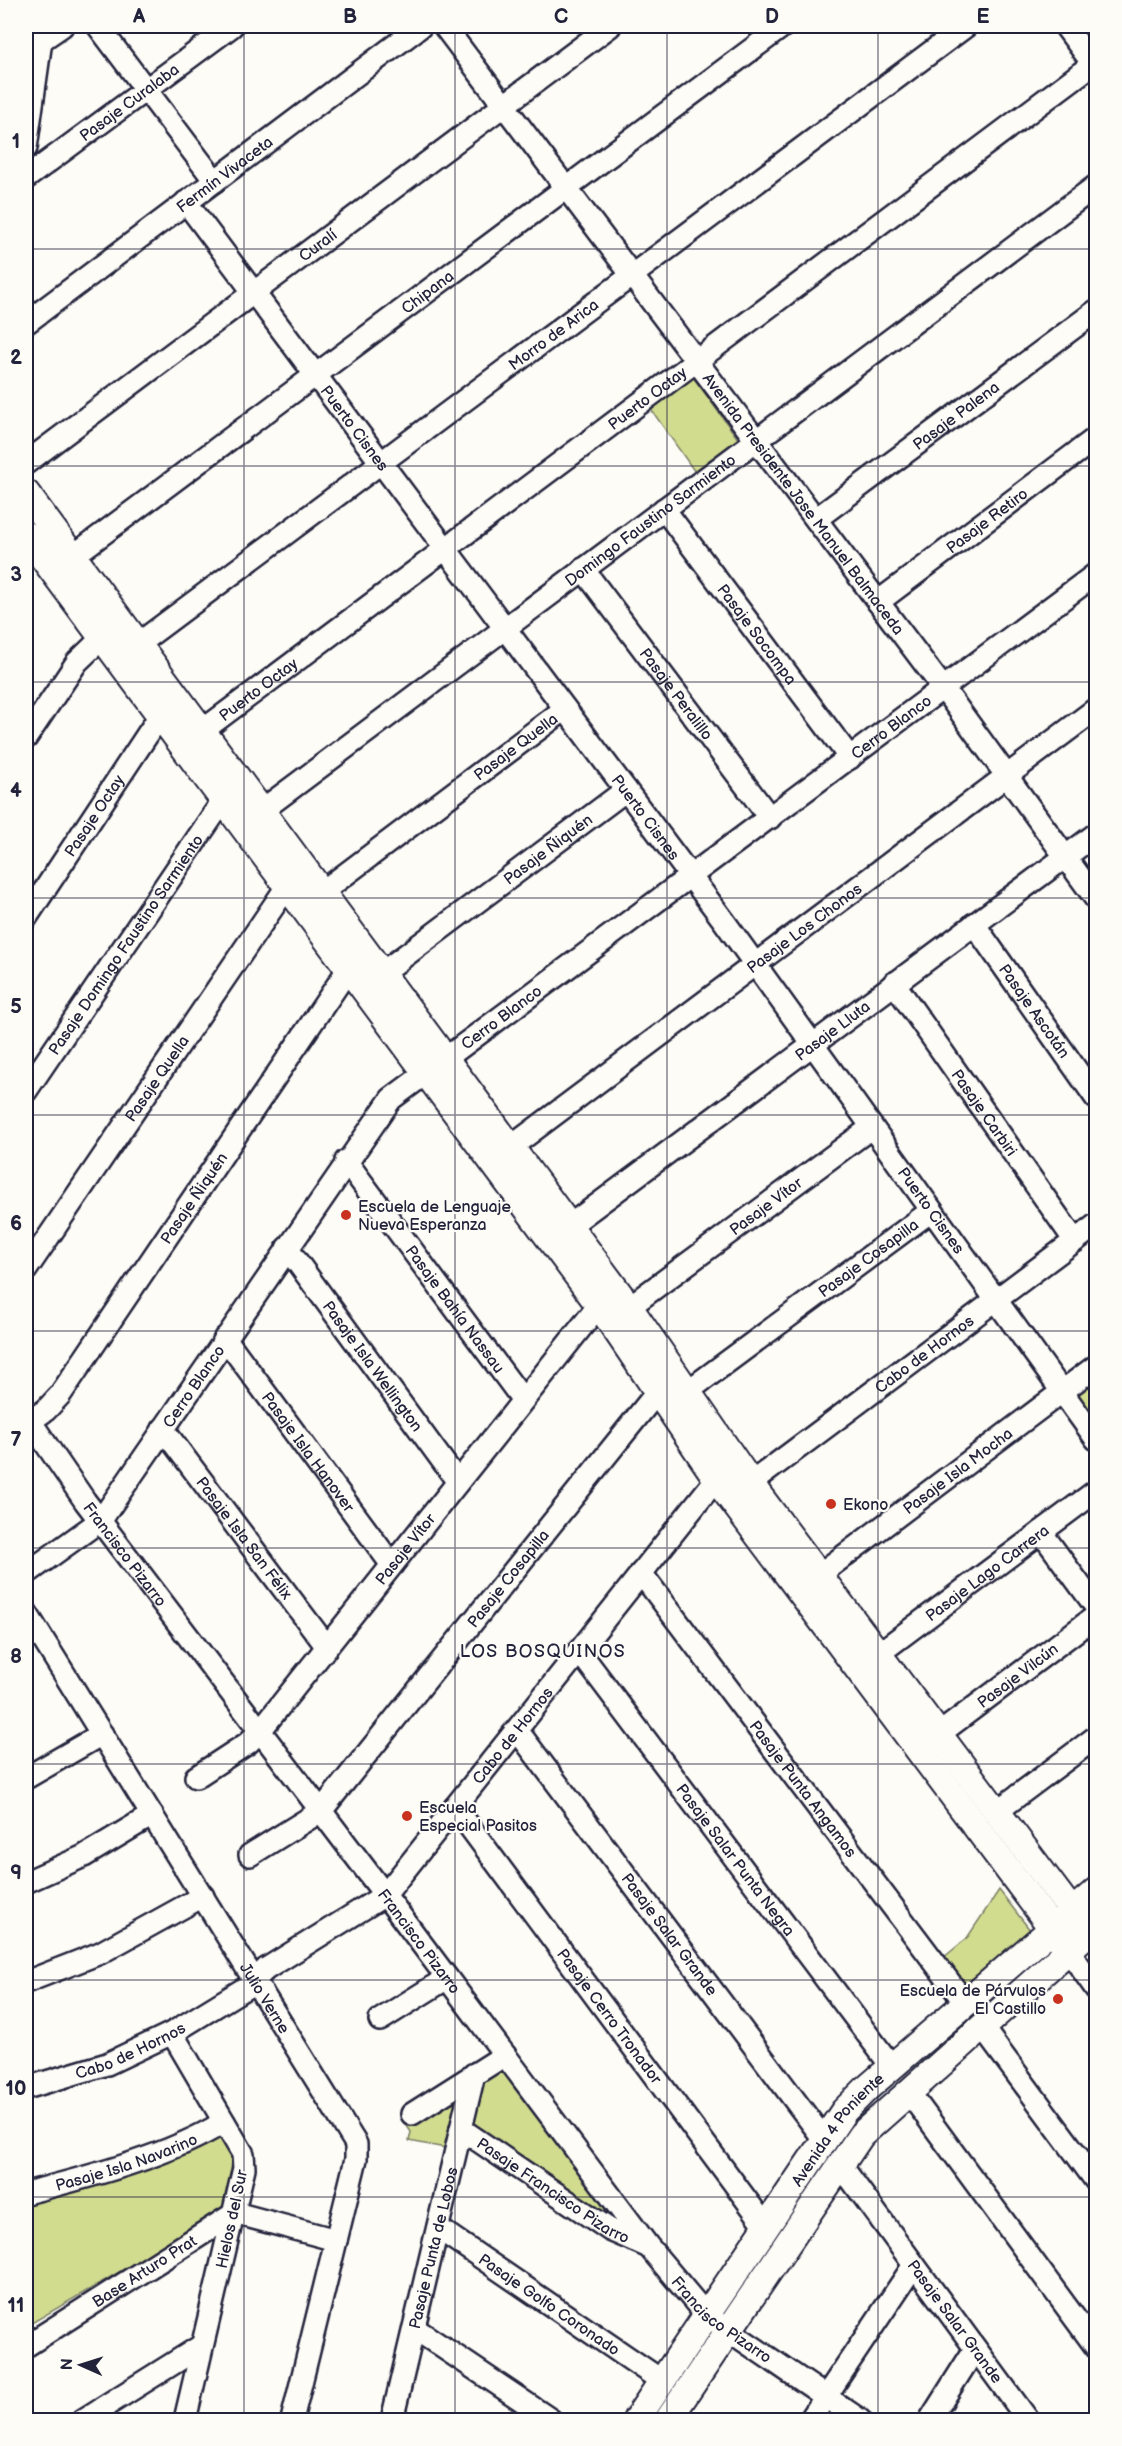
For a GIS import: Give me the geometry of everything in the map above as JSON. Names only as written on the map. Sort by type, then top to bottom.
[{"type":"street","points":[[26,148],[42,33],[62,26]]},
{"type":"street","points":[[98,26],[214,181]]},
{"type":"street","name":"Pasaje Curalaba","points":[[26,178],[232,26]]},
{"type":"street","name":"Fermín Vivaceta","points":[[26,322],[421,26]]},
{"type":"street","name":"Avenida Presidente Jose Manuel Balmaceda","points":[[444,26],[943,688],[1096,898]]},
{"type":"street","name":"Curalí","points":[[26,463],[609,26]]},
{"type":"street","name":"Chipana","points":[[73,556],[783,26]]},
{"type":"street","name":"Morro de Arica","points":[[138,644],[966,26]]},
{"type":"street","points":[[1065,26],[1095,66]]},
{"type":"street","name":"Puerto Octay","points":[[202,731],[696,360],[1095,66]]},
{"type":"street","name":"Domingo Faustino Sarmiento","points":[[261,811],[1096,186]]},
{"type":"street","name":"Puerto Cisnes","points":[[186,202],[692,877],[814,1043],[994,1300],[1096,1439]]},
{"type":"street","name":"Pasaje Palena","points":[[816,519],[1096,310]]},
{"type":"street","name":"Pasaje Retiro","points":[[878,602],[1096,438]]},
{"type":"street","points":[[26,493],[382,973],[435,1066],[717,1478],[1096,1989]]},
{"type":"street","name":"Pasaje Socompa","points":[[664,509],[850,758]]},
{"type":"street","points":[[26,535],[348,968],[511,1147],[629,1307],[751,1483],[1072,1912],[1094,1934]]},
{"type":"street","name":"Pasaje Peralillo","points":[[583,569],[770,818]]},
{"type":"street","name":"Cerro Blanco","points":[[26,1574],[101,1520],[386,1104],[1096,574]]},
{"type":"street","points":[[26,738],[77,662],[103,637]]},
{"type":"street","name":"Pasaje Quella","points":[[322,892],[565,709]]},
{"type":"street","name":"Pasaje Los Chonos","points":[[511,1147],[1096,709]]},
{"type":"street","name":"Pasaje Octay","points":[[26,918],[161,714]]},
{"type":"street","name":"Pasaje Ñiquén","points":[[382,973],[626,790]]},
{"type":"street","name":"Pasaje Domingo Faustino Sarmiento","points":[[26,1091],[224,799]]},
{"type":"street","name":"Pasaje Lluta","points":[[569,1226],[1096,834]]},
{"type":"street","name":"Pasaje Quella","points":[[26,1269],[288,885]]},
{"type":"street","name":"Pasaje Ascotán","points":[[974,924],[1096,1098]]},
{"type":"street","name":"Pasaje Ñiquén","points":[[28,1418],[46,1410],[60,1395],[348,968]]},
{"type":"street","name":"Pasaje Carbiri","points":[[894,983],[1075,1241]]},
{"type":"street","name":"Pasaje Vítor","points":[[629,1307],[872,1127]]},
{"type":"street","name":"Pasaje Bahía Nassau","points":[[346,1161],[523,1400]]},
{"type":"street","name":"Pasaje Cosapilla","points":[[688,1391],[931,1211]]},
{"type":"street","name":"Cabo de Hornos","points":[[751,1483],[1096,1225]]},
{"type":"street","name":"Pasaje Isla Wellington","points":[[287,1248],[458,1482]]},
{"type":"street","name":"Pasaje Vítor","points":[[196,1777],[248,1743],[260,1731],[599,1305]]},
{"type":"street","name":"Pasaje Isla Hanover","points":[[225,1338],[392,1565]]},
{"type":"street","name":"Pasaje Isla Mocha","points":[[820,1574],[1096,1366]]},
{"type":"street","name":"Pasaje Cosapilla","points":[[250,1856],[321,1811],[658,1391]]},
{"type":"street","name":"Francisco Pizarro","points":[[28,1418],[101,1520],[648,2246],[706,2315],[860,2421]]},
{"type":"street","name":"Pasaje Isla San Félix","points":[[163,1429],[327,1647]]},
{"type":"street","name":"Cabo de Hornos","points":[[26,2088],[107,2064],[172,2033],[247,1987],[266,1969],[385,1895],[717,1478]]},
{"type":"street","name":"Pasaje Lago Carrera","points":[[878,1654],[1096,1491]]},
{"type":"street","points":[[1041,1532],[1096,1607]]},
{"type":"street","name":"Pasaje Punta Angamos","points":[[641,1573],[966,2004]]},
{"type":"street","name":"Julio Verne","points":[[26,1612],[356,2144],[356,2159],[292,2421]]},
{"type":"street","name":"Pasaje Vilcún","points":[[939,1734],[1096,1616]]},
{"type":"street","name":"Pasaje Salar Punta Negra","points":[[579,1651],[892,2067]]},
{"type":"street","name":"Pasaje Salar Grande","points":[[517,1730],[823,2138]]},
{"type":"street","points":[[26,1778],[102,1734]]},
{"type":"street","points":[[996,1812],[1096,1737]]},
{"type":"street","name":"Pasaje Cerro Tronador","points":[[455,1807],[765,2225]]},
{"type":"street","points":[[26,1882],[84,1856],[152,1815]]},
{"type":"street","name":"Avenida 4 Poniente","points":[[636,2421],[823,2138],[855,2099],[1096,1891]]},
{"type":"street","points":[[26,1982],[100,1953],[204,1896]]},
{"type":"street","name":"Avenida 4 Poniente","points":[[668,2421],[861,2135],[982,2026],[1069,1951],[1094,1934]]},
{"type":"street","points":[[380,2020],[447,1978]]},
{"type":"street","points":[[982,2026],[1096,2181]]},
{"type":"street","name":"Hielos del Sur","points":[[172,2033],[243,2154],[244,2168],[185,2421]]},
{"type":"street","points":[[412,2114],[505,2055]]},
{"type":"street","name":"Pasaje Punta de Lobos","points":[[392,2421],[474,2074]]},
{"type":"street","points":[[908,2091],[1096,2347]]},
{"type":"street","name":"Pasaje Isla Navarino","points":[[26,2193],[73,2180],[199,2137],[224,2122]]},
{"type":"street","name":"Pasaje Francisco Pizarro","points":[[461,2129],[610,2230],[648,2246]]},
{"type":"street","name":"Pasaje Salar Grande","points":[[840,2164],[1028,2421]]},
{"type":"street","points":[[235,2213],[336,2240]]},
{"type":"street","name":"Base Arturo Prat","points":[[26,2346],[235,2213]]},
{"type":"street","name":"Pasaje Golfo Coronado","points":[[438,2228],[662,2382]]},
{"type":"street","points":[[810,2421],[914,2265]]},
{"type":"street","points":[[414,2328],[551,2421]]},
{"type":"street","points":[[83,2421],[201,2346]]},
{"type":"street","points":[[930,2421],[975,2349]]},
{"type":"green space","points":[[693,377],[741,443],[697,475],[650,408]]},
{"type":"green space","points":[[1096,1377],[1096,1431],[1071,1397]]},
{"type":"green space","points":[[999,1890],[1030,1930],[965,1985],[943,1958],[967,1938]]},
{"type":"green space","points":[[500,2066],[620,2229],[469,2125],[479,2084]]},
{"type":"green space","points":[[461,2094],[451,2149],[409,2141],[411,2132],[407,2126]]},
{"type":"green space","points":[[224,2131],[235,2151],[232,2206],[30,2324],[26,2316],[26,2200]]},
{"type":"place","name":"Escuela de Lenguaje Nueva Esperanza","points":[[346,1215]]},
{"type":"place","name":"Ekono","points":[[831,1504]]},
{"type":"place","name":"Escuela Especial Pasitos","points":[[407,1816]]},
{"type":"place","name":"Escuela de Párvulos El Castillo","points":[[1058,1999]]},
{"type":"district","name":"LOS BOSQUINOS","points":[[543,1651]]}]
